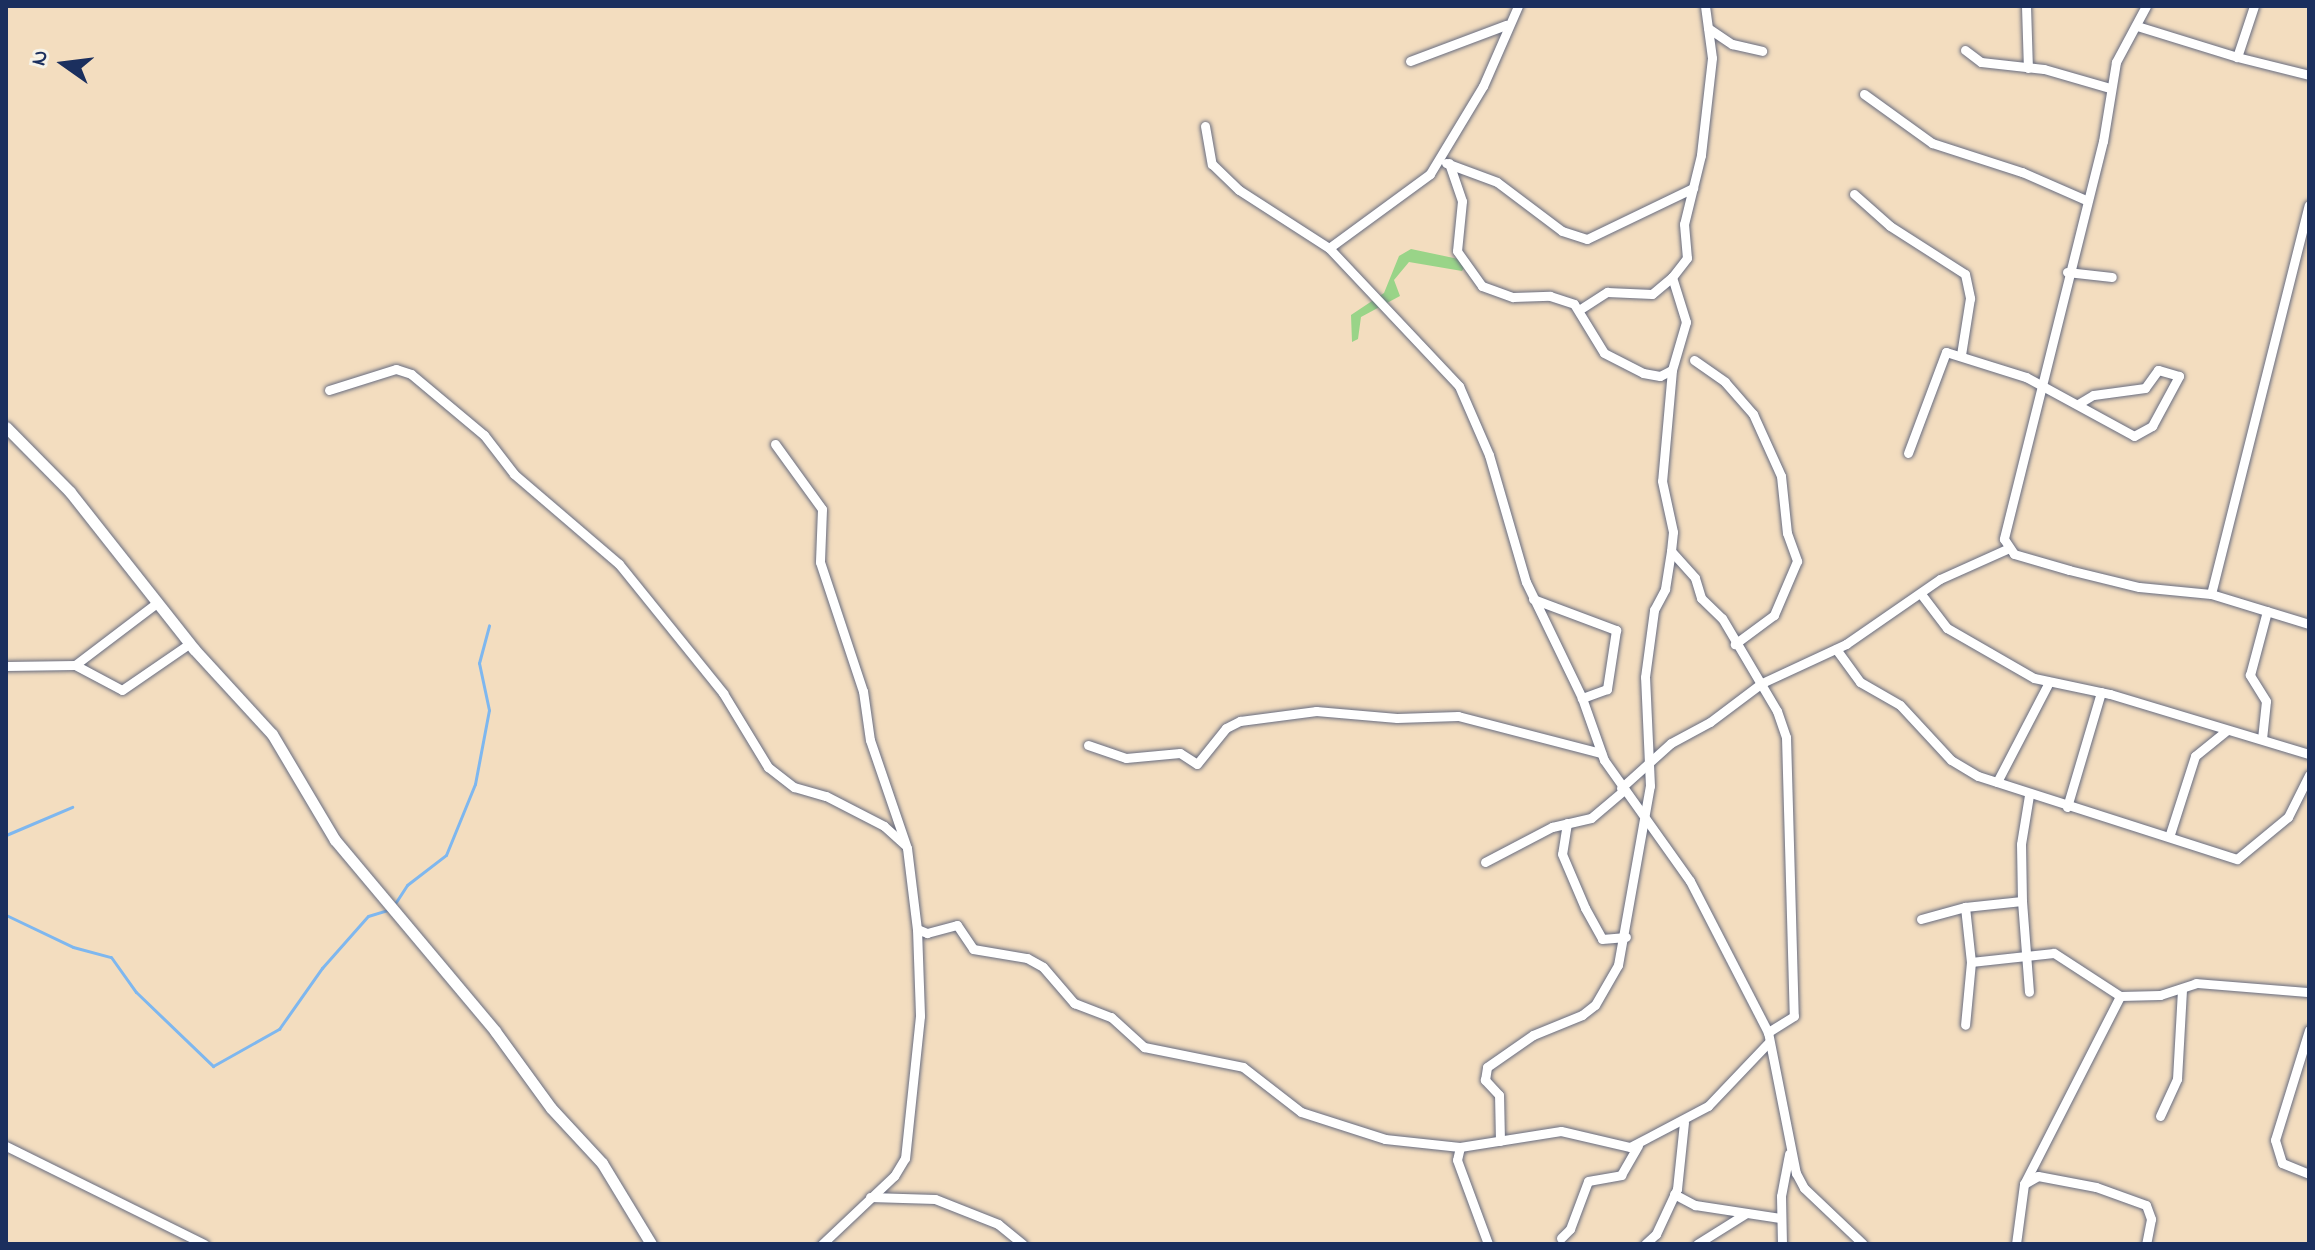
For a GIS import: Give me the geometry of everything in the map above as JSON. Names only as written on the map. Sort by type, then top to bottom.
[{"type":"street","points":[[1329,248],[1382,213],[1444,162],[1483,86],[1506,25],[1518,6]]},
{"type":"street","points":[[1582,308],[1607,292],[1652,294],[1672,277],[1687,258],[1684,224],[1693,188],[1712,58],[1705,6]]},
{"type":"street","points":[[2026,6],[2028,68]]},
{"type":"street","points":[[2007,549],[2005,528],[2067,272],[2103,141],[2116,62],[2146,6]]},
{"type":"street","points":[[2237,57],[2254,6]]},
{"type":"street","points":[[1410,61],[1506,25]]},
{"type":"street","points":[[2137,26],[2237,57],[2309,75]]},
{"type":"street","points":[[1708,28],[1732,44],[1762,51]]},
{"type":"street","points":[[1965,50],[1981,62],[2028,68],[2110,88]]},
{"type":"street","points":[[1864,94],[1932,143],[2022,172],[2086,200]]},
{"type":"street","points":[[1205,126],[1212,164],[1239,190],[1329,248],[1459,386],[1489,455],[1533,599],[1582,698],[1601,753],[1622,789],[1690,881],[1768,1038],[1789,1146],[1804,1188],[1863,1244]]},
{"type":"street","points":[[1444,162],[1497,182],[1562,231],[1587,239],[1693,188]]},
{"type":"street","points":[[1444,162],[1462,201],[1457,251],[1469,261],[1472,277],[1482,286],[1513,297],[1550,296],[1582,308]]},
{"type":"street","points":[[1854,194],[1890,226],[1965,274],[1970,298],[1961,355]]},
{"type":"street","points":[[2211,594],[2309,205]]},
{"type":"street","points":[[2067,272],[2112,277]]},
{"type":"street","points":[[1500,1141],[1499,1095],[1485,1080],[1487,1067],[1533,1035],[1595,1005],[1614,978],[1626,937],[1650,786],[1645,765],[1645,677],[1654,610],[1665,589],[1673,532],[1662,481],[1672,370],[1686,322],[1672,277]]},
{"type":"street","points":[[1582,308],[1583,322],[1604,353],[1643,373],[1660,376],[1672,370]]},
{"type":"street","points":[[1908,453],[1946,352],[2026,377],[2038,387],[2078,404],[2134,436],[2152,426],[2179,376],[2158,370],[2145,388],[2093,395],[2078,404]]},
{"type":"street","points":[[1694,360],[1725,382],[1753,414],[1781,476],[1787,533],[1797,561],[1774,615],[1735,644]]},
{"type":"street","points":[[329,390],[396,369],[411,374],[484,435],[514,474],[619,564],[723,693],[749,744],[769,768],[794,787],[826,796],[884,826],[907,848]]},
{"type":"street","points":[[6,427],[70,492],[189,644],[255,713],[335,840],[495,1031],[551,1108],[602,1163],[651,1244]]},
{"type":"street","points":[[775,444],[822,509],[820,562],[863,691],[870,740],[907,848],[917,929],[920,1016],[910,1138],[899,1169],[822,1244]]},
{"type":"street","points":[[1485,862],[1567,823],[1591,818],[1645,765],[1762,683],[1836,649],[1940,579],[2007,549],[2139,587],[2211,594],[2309,624]]},
{"type":"street","points":[[917,929],[927,933],[957,925],[973,949],[1027,958],[1058,979],[1074,1003],[1111,1017],[1144,1047],[1243,1067],[1301,1112],[1385,1139],[1460,1147],[1561,1131],[1617,1146],[1638,1145],[1684,1122],[1708,1106],[1768,1038],[1794,1016],[1795,982],[1786,737],[1762,683],[1735,644],[1722,618],[1701,598],[1695,578],[1671,551]]},
{"type":"street","points":[[1921,594],[1947,628],[1996,661],[2049,682],[2101,692],[2309,754]]},
{"type":"street","points":[[1533,599],[1616,630],[1607,689],[1582,698]]},
{"type":"street","points":[[75,665],[158,602]]},
{"type":"street","points":[[2262,739],[2266,701],[2250,675],[2267,611]]},
{"type":"street","points":[[6,666],[75,665],[122,690],[189,644]]},
{"type":"street","points":[[1836,649],[1860,682],[1900,705],[1951,760],[2029,795],[2170,834],[2243,859],[2288,817],[2309,775]]},
{"type":"street","points":[[1997,782],[2049,682]]},
{"type":"street","points":[[2067,807],[2101,692]]},
{"type":"street","points":[[1088,745],[1126,758],[1180,753],[1197,764],[1226,728],[1240,721],[1316,711],[1397,718],[1458,716],[1601,753]]},
{"type":"street","points":[[2170,834],[2195,756],[2227,730]]},
{"type":"street","points":[[2029,795],[2021,853],[2029,992]]},
{"type":"street","points":[[1567,823],[1562,854],[1585,908],[1602,939],[1626,937]]},
{"type":"street","points":[[1921,919],[1965,907],[2022,901]]},
{"type":"street","points":[[1965,907],[1971,962],[1965,1025]]},
{"type":"street","points":[[1971,962],[2027,953],[2054,953],[2120,996],[2182,990],[2196,983],[2309,992]]},
{"type":"street","points":[[2160,1116],[2177,1079],[2182,990]]},
{"type":"street","points":[[2016,1244],[2024,1184],[2120,996]]},
{"type":"street","points":[[2309,1030],[2275,1140],[2282,1163],[2309,1174]]},
{"type":"street","points":[[1645,1244],[1656,1234],[1674,1194],[1684,1122]]},
{"type":"street","points":[[1561,1238],[1570,1229],[1588,1181],[1621,1175],[1638,1145]]},
{"type":"street","points":[[6,1146],[204,1244]]},
{"type":"street","points":[[1782,1244],[1781,1196],[1789,1146]]},
{"type":"street","points":[[1460,1147],[1457,1160],[1488,1244]]},
{"type":"street","points":[[2024,1184],[2048,1176],[2133,1198],[2150,1211],[2146,1244]]},
{"type":"street","points":[[1781,1196],[1795,1187],[1804,1188]]},
{"type":"street","points":[[1674,1194],[1695,1205],[1780,1218]]},
{"type":"street","points":[[870,1197],[935,1199],[998,1224],[1023,1244]]},
{"type":"street","points":[[1697,1244],[1745,1214]]},
{"type":"green space","points":[[1411,249],[1468,261],[1462,271],[1409,262],[1394,280],[1400,296],[1361,317],[1358,339],[1352,342],[1351,315],[1384,293],[1399,256]]},
{"type":"waterway","points":[[396,902],[407,885],[446,855],[475,784],[489,710],[479,663],[489,625]]},
{"type":"waterway","points":[[6,835],[72,807]]},
{"type":"waterway","points":[[6,915],[73,947],[111,957],[136,992],[213,1066],[279,1029],[322,968],[368,916],[388,910]]}]
